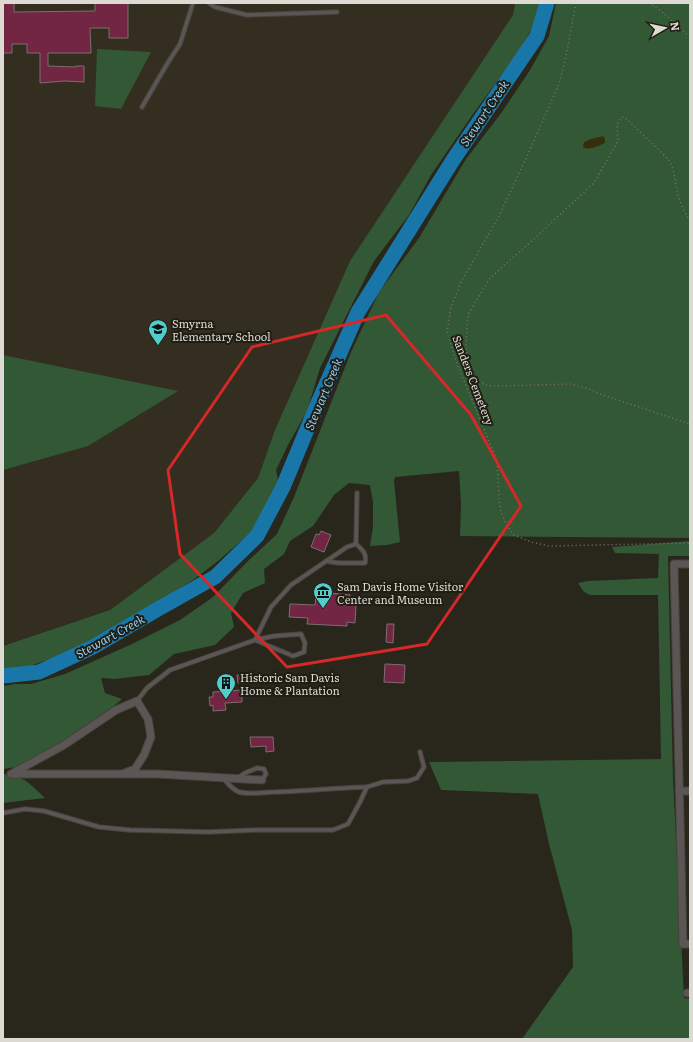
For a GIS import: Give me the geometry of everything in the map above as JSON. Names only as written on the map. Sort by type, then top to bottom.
[{"type":"street","points":[[690,564],[674,564],[683,944],[690,944]]},
{"type":"street","points":[[11,774],[64,744],[116,710],[137,701],[148,719],[151,737],[144,755],[135,769],[122,774]]},
{"type":"street","points":[[3,774],[158,774],[262,780]]},
{"type":"street","points":[[679,791],[690,791]]},
{"type":"lane","points":[[142,107],[180,44],[193,3]]},
{"type":"lane","points":[[209,3],[215,7],[247,15],[337,12]]},
{"type":"lane","points":[[356,544],[357,493]]},
{"type":"lane","points":[[255,640],[271,607],[291,585],[347,547],[356,544]]},
{"type":"lane","points":[[326,561],[338,563],[365,563],[366,557],[362,549],[356,544]]},
{"type":"lane","points":[[137,701],[147,688],[170,670],[255,640],[274,636],[301,634],[305,643],[304,652],[293,656],[255,640]]},
{"type":"lane","points":[[223,778],[230,787],[240,792],[253,793],[367,787],[382,782],[408,781],[417,778],[424,766],[420,752]]},
{"type":"lane","points":[[236,779],[257,768],[264,769],[266,774],[262,780]]},
{"type":"lane","points":[[3,813],[25,809],[44,811],[99,827],[130,830],[208,832],[256,830],[333,830],[348,824],[367,787]]},
{"type":"path","name":"Sanders Cemetery","points":[[576,3],[565,61],[558,84],[529,152],[499,216],[461,282],[451,307],[447,332],[458,364],[497,460],[501,512],[506,524],[514,535],[531,542],[549,546],[690,544]]},
{"type":"path","points":[[649,3],[661,11],[690,37]]},
{"type":"path","points":[[690,221],[681,204],[675,177],[668,160],[633,124],[622,117],[618,123],[618,138],[616,145],[594,183],[490,278],[469,313],[466,348],[468,363],[473,373],[476,378],[484,384],[496,386],[571,384],[690,424]]},
{"type":"highlighted area","points":[[386,315],[471,415],[521,506],[427,644],[287,667],[180,554],[168,470],[252,347]]},
{"type":"shaded area","name":"Smyrna Elementary School","points":[[3,3],[515,3],[513,15],[275,430],[258,478],[214,533],[110,610],[3,646]]},
{"type":"green space","points":[[515,3],[540,3],[531,30],[515,57],[431,175],[409,215],[374,261],[320,368],[307,411],[276,470],[279,486],[272,494],[256,528],[218,561],[193,580],[99,640],[60,656],[17,670],[3,670],[3,646],[110,610],[214,533],[258,478],[275,430],[350,261],[513,15]]},
{"type":"green space","points":[[556,3],[690,3],[690,538],[460,536],[461,505],[459,471],[395,477],[394,481],[400,542],[387,545],[370,546],[373,527],[373,502],[370,485],[349,483],[334,495],[313,526],[290,541],[284,554],[264,569],[265,583],[243,593],[231,613],[234,627],[215,645],[174,654],[149,675],[115,679],[101,678],[105,693],[122,699],[57,745],[17,767],[3,769],[3,686],[31,684],[65,674],[132,644],[180,620],[213,597],[277,534],[294,497],[351,352],[379,292],[419,238],[466,159],[502,112],[530,70],[549,36]]},
{"type":"green space","points":[[97,49],[151,52],[121,109],[95,106]]},
{"type":"green space","points":[[3,355],[178,391],[88,446],[3,470]]},
{"type":"green space","points":[[690,541],[690,556],[668,556],[673,779],[684,998],[690,999],[690,1039],[522,1039],[573,967],[572,930],[549,844],[538,794],[441,790],[429,762],[661,759],[658,595],[590,595],[584,592],[578,583],[588,581],[658,578],[659,554],[615,553],[612,547]]},
{"type":"green space","points":[[3,774],[22,778],[45,798],[3,803]]},
{"type":"sand","points":[[603,136],[605,143],[597,147],[583,147],[584,142]]},
{"type":"building","points":[[3,3],[14,3],[14,12],[95,11],[95,3],[128,3],[128,38],[109,38],[109,28],[90,28],[91,53],[48,53],[48,66],[84,66],[84,82],[64,81],[40,83],[40,53],[27,53],[27,44],[12,44],[12,53],[3,53]]},
{"type":"building","points":[[321,531],[331,535],[324,552],[311,547],[316,534],[319,535]]},
{"type":"building","name":"Sam Davis Home Visitor Center and Museum","points":[[319,588],[330,588],[330,593],[350,595],[349,601],[353,601],[353,605],[356,605],[355,623],[347,622],[347,626],[307,624],[308,618],[289,617],[290,604],[315,605],[316,596],[319,596]]},
{"type":"building","points":[[387,624],[394,624],[393,643],[386,642]]},
{"type":"building","points":[[385,664],[405,665],[404,683],[384,682]]},
{"type":"building","points":[[237,675],[244,675],[245,682],[238,683]]},
{"type":"building","name":"Historic Sam Davis Home & Plantation","points":[[242,690],[242,702],[225,703],[226,710],[213,711],[213,705],[210,706],[209,697],[213,697],[213,692]]},
{"type":"building","points":[[250,737],[273,737],[274,751],[266,752],[266,746],[251,747]]},
{"type":"waterway","name":"Stewart Creek","points":[[3,676],[39,672],[93,647],[215,577],[257,536],[283,487],[358,312],[453,160],[537,36],[547,3]]},
{"type":"place","name":"Smyrna Elementary School","points":[[158,346]]},
{"type":"place","name":"Sam Davis Home Visitor Center and Museum","points":[[323,609]]},
{"type":"place","name":"Historic Sam Davis Home & Plantation","points":[[226,700]]}]
